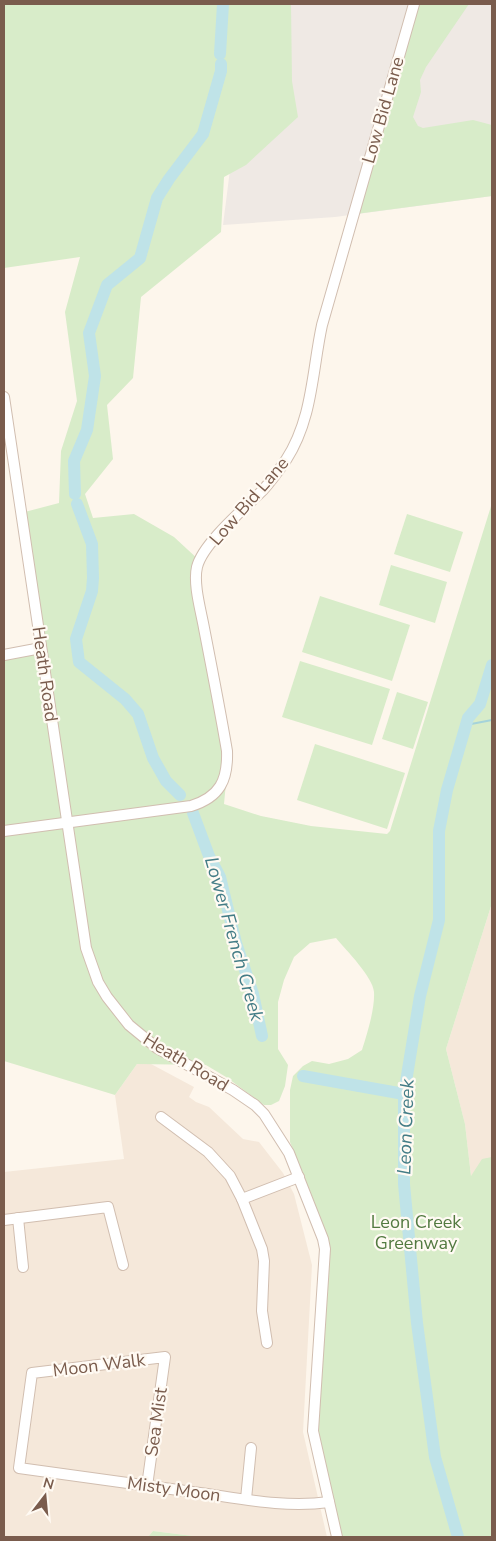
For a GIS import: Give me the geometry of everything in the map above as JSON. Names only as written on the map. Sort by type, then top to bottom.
[{"type":"street","name":"Low Bid Lane","points":[[4,831],[200,803],[216,792],[225,777],[228,751],[199,598],[197,567],[220,533],[274,477],[291,452],[304,423],[314,382],[322,325],[414,4]]},
{"type":"street","name":"Heath Road","points":[[4,398],[7,446],[41,648],[86,948],[91,965],[107,997],[130,1025],[157,1048],[233,1090],[255,1105],[271,1123],[299,1177],[320,1228],[325,1248],[313,1432],[337,1537]]},
{"type":"street","points":[[4,655],[41,648]]},
{"type":"street","points":[[161,1117],[208,1152],[230,1176],[242,1199],[262,1249],[264,1261],[262,1311],[267,1343]]},
{"type":"street","points":[[242,1199],[299,1177]]},
{"type":"street","points":[[4,1220],[108,1207],[123,1265]]},
{"type":"street","points":[[18,1218],[23,1267]]},
{"type":"street","name":"Moon Walk","points":[[19,1468],[32,1373],[165,1357]]},
{"type":"street","name":"Sea Mist","points":[[147,1486],[165,1357]]},
{"type":"street","points":[[246,1499],[251,1448]]},
{"type":"street","name":"Misty Moon","points":[[19,1468],[294,1505],[329,1502]]},
{"type":"shaded area","points":[[251,4],[492,4],[492,196],[335,217],[223,225]]},
{"type":"shaded area","points":[[492,903],[492,1164],[471,1176],[465,1124],[446,1049]]},
{"type":"shaded area","points":[[137,1064],[151,1064],[194,1087],[189,1097],[209,1107],[243,1139],[259,1142],[283,1173],[294,1194],[312,1265],[303,1432],[327,1537],[201,1537],[153,1531],[148,1537],[4,1537],[4,1172],[124,1159],[115,1095]]},
{"type":"green space","name":"Leon Creek Greenway","points":[[4,4],[291,4],[292,81],[298,117],[246,165],[224,177],[221,232],[141,297],[133,378],[107,405],[113,459],[85,494],[93,518],[134,514],[174,537],[200,561],[197,567],[228,761],[224,804],[261,816],[311,826],[387,834],[390,831],[492,503],[492,903],[446,1049],[465,1124],[471,1176],[482,1159],[492,1157],[492,1537],[341,1537],[319,1435],[318,1420],[327,1239],[290,1142],[290,1090],[293,1076],[303,1066],[312,1061],[329,1064],[348,1059],[362,1050],[370,1021],[374,999],[372,986],[358,964],[336,938],[310,943],[294,957],[284,980],[278,1002],[278,1049],[288,1065],[285,1086],[279,1101],[271,1105],[264,1105],[206,1065],[137,1064],[115,1095],[4,1061],[4,655],[41,648],[21,513],[59,503],[61,451],[77,401],[65,312],[80,257],[4,268]]},
{"type":"green space","points":[[418,4],[469,4],[426,67],[420,80],[421,92],[413,117],[418,126],[423,128],[473,120],[492,125],[492,196],[356,214]]},
{"type":"green space","points":[[407,514],[463,532],[450,572],[394,554]]},
{"type":"green space","points":[[391,565],[447,582],[435,623],[379,605]]},
{"type":"green space","points":[[320,596],[410,625],[392,681],[302,652]]},
{"type":"green space","points":[[300,661],[390,689],[372,745],[282,717]]},
{"type":"green space","points":[[397,692],[428,702],[413,749],[382,739]]},
{"type":"green space","points":[[315,744],[405,773],[387,829],[297,800]]},
{"type":"green space","points":[[153,1531],[201,1537],[148,1537]]},
{"type":"waterway","name":"Lower French Creek","points":[[220,54],[223,4]]},
{"type":"waterway","name":"Lower French Creek","points":[[75,494],[74,461],[87,430],[95,376],[89,333],[107,285],[140,258],[157,198],[203,134],[221,71],[221,64]]},
{"type":"waterway","name":"Lower French Creek","points":[[77,504],[92,544],[93,578],[92,591],[76,639],[79,662],[125,699],[138,714],[153,758],[166,781],[180,795]]},
{"type":"waterway","name":"Leon Creek","points":[[458,1537],[435,1457],[417,1323],[404,1184],[404,1094],[420,996],[439,920],[439,831],[447,790],[468,718],[480,704],[492,665]]},
{"type":"waterway","points":[[466,725],[492,720]]},
{"type":"waterway","name":"Lower French Creek","points":[[193,813],[209,856],[220,877],[236,943],[253,994],[262,1036]]},
{"type":"waterway","name":"Lower French Creek","points":[[303,1076],[404,1094]]}]
